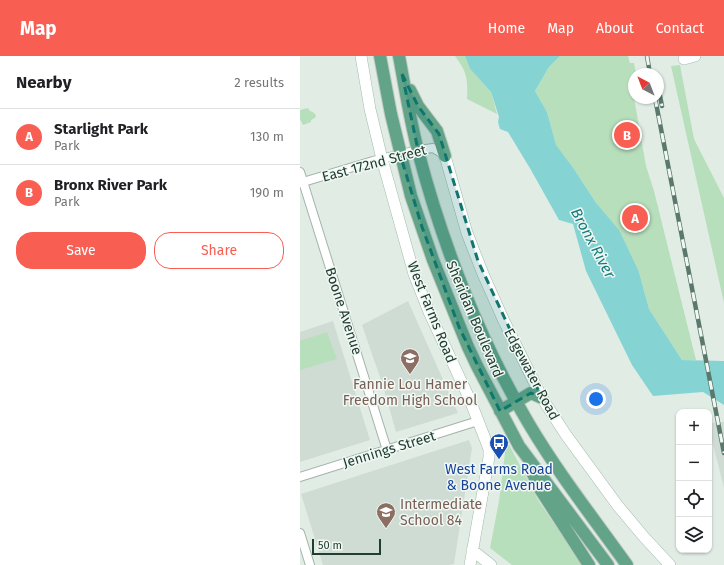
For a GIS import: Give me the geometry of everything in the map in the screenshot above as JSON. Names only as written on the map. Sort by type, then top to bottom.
[{"type":"main road","name":"Sheridan Boulevard","points":[[380,56],[391,114],[411,196],[451,306],[477,366],[519,446],[608,565]]},
{"type":"main road","name":"Sheridan Boulevard","points":[[399,56],[418,150],[440,224],[468,300],[495,361],[535,435],[627,565]]},
{"type":"main road","points":[[402,74],[418,106],[439,134],[446,156]]},
{"type":"main road","points":[[500,410],[531,393],[542,398]]},
{"type":"main road","points":[[519,446],[540,489],[589,565]]},
{"type":"street","name":"West Farms Road","points":[[361,56],[370,109],[382,159],[418,286],[488,444],[489,457],[470,565]]},
{"type":"street","name":"East 172nd Street","points":[[302,183],[418,150],[433,148],[446,156]]},
{"type":"street","name":"Edgewater Road","points":[[446,156],[467,232],[480,267],[503,319],[542,398],[566,435],[614,500],[644,538],[670,565]]},
{"type":"street","name":"Boone Avenue","points":[[300,172],[302,183],[387,450]]},
{"type":"street","name":"Jennings Street","points":[[300,478],[478,421]]},
{"type":"street","points":[[300,533],[310,565]]},
{"type":"street","points":[[472,550],[491,565]]},
{"type":"highlighted area","points":[[402,74],[418,106],[439,134],[478,261],[542,398],[531,393],[500,411],[459,327],[422,227],[400,154],[418,150]]},
{"type":"shaded area","name":"Fannie Lou Hamer Freedom High School","points":[[408,301],[458,413],[396,432],[383,386],[362,325]]},
{"type":"shaded area","points":[[333,321],[370,440],[300,462],[300,332]]},
{"type":"shaded area","points":[[724,422],[724,488],[712,441],[712,423]]},
{"type":"shaded area","name":"Intermediate School 84","points":[[469,440],[472,448],[454,564],[323,565],[301,494]]},
{"type":"green space","points":[[455,56],[465,56],[470,69],[491,92],[497,114],[467,99],[466,76]]},
{"type":"green space","points":[[560,56],[628,56],[630,63],[634,63],[635,68],[628,68],[628,104],[635,104],[646,166],[654,191],[696,360],[682,360],[649,309],[639,272],[574,169],[556,146],[547,112],[535,91],[549,67]]},
{"type":"green space","points":[[680,65],[694,139],[724,198],[724,303],[671,66]]},
{"type":"green space","points":[[308,108],[316,115],[311,122],[303,125],[300,119],[300,110]]},
{"type":"green space","points":[[327,332],[337,359],[300,370],[300,341]]},
{"type":"green space","points":[[506,439],[538,500],[582,565],[512,565],[490,548],[499,501],[505,453],[500,440]]},
{"type":"water","name":"Bronx River","points":[[465,56],[560,56],[549,67],[535,91],[547,112],[556,145],[596,203],[619,230],[639,272],[649,309],[682,360],[724,361],[724,405],[703,392],[653,396],[632,365],[586,271],[573,224],[559,220],[508,132],[500,129],[498,122],[499,117],[491,92],[470,69]]},
{"type":"railway","points":[[647,56],[649,68]]},
{"type":"railway","points":[[656,104],[724,453]]},
{"type":"place","name":"Bronx River Park","points":[[627,135]]},
{"type":"place","name":"Starlight Park","points":[[635,218]]},
{"type":"place","name":"Fannie Lou Hamer Freedom High School","points":[[410,375]]},
{"type":"place","name":"West Farms Road & Boone Avenue","points":[[499,460]]},
{"type":"place","name":"Intermediate School 84","points":[[386,529]]}]
